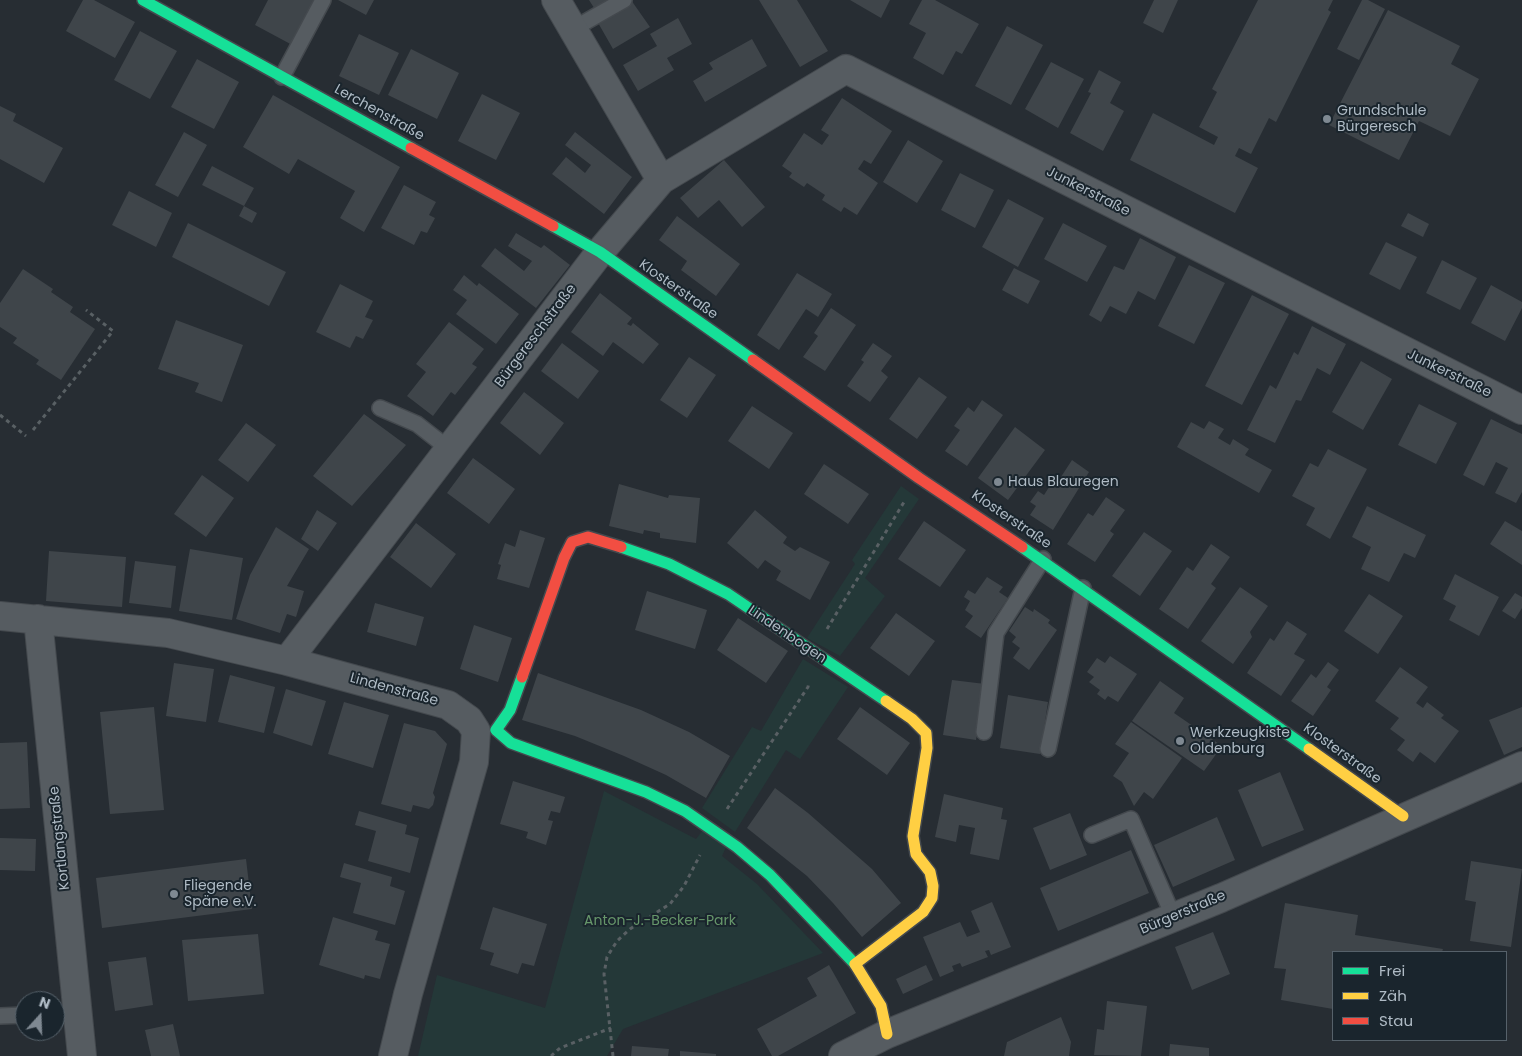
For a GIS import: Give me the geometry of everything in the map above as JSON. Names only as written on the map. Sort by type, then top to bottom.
[{"type":"street","points":[[556,0],[661,180]]},
{"type":"street","name":"Lerchenstraße","points":[[148,1],[600,252]]},
{"type":"street","name":"Junkerstraße","points":[[661,180],[846,70],[1522,410]]},
{"type":"street","name":"Bürgereschstraße","points":[[287,661],[600,252],[661,180]]},
{"type":"street","name":"Klosterstraße","points":[[600,252],[919,478],[1043,559],[1403,816]]},
{"type":"street","name":"Lindenbogen","points":[[486,731],[510,710],[564,558],[572,542],[588,537],[669,564],[728,594],[912,719],[926,732],[927,748],[913,836],[916,854],[930,872],[933,886],[932,898],[923,912],[855,964]]},
{"type":"street","name":"Lindenstraße","points":[[0,616],[168,633],[287,661],[448,705],[486,731]]},
{"type":"street","name":"Kortlangstraße","points":[[38,619],[66,1015],[82,1056]]},
{"type":"street","points":[[393,1056],[408,994],[474,762],[486,731],[511,743],[646,792],[685,811],[737,847],[770,875],[855,964],[881,1006],[887,1034]]},
{"type":"street","name":"Bürgerstraße","points":[[842,1056],[887,1034],[1174,918],[1403,816],[1522,766]]},
{"type":"lane","points":[[282,77],[323,0]]},
{"type":"lane","points":[[573,29],[624,0]]},
{"type":"lane","points":[[380,408],[417,424],[449,449]]},
{"type":"lane","points":[[984,732],[996,633],[1043,559]]},
{"type":"lane","points":[[1048,749],[1083,588]]},
{"type":"lane","points":[[1092,835],[1131,820],[1174,918]]},
{"type":"lane","points":[[0,1016],[15,1015]]},
{"type":"path","points":[[33,430],[113,331],[86,310]]},
{"type":"path","points":[[0,415],[26,436]]},
{"type":"path","points":[[614,1056],[604,974],[608,957],[617,941],[630,929],[670,904],[684,886],[713,830],[808,687],[816,654],[826,630],[919,478]]},
{"type":"path","points":[[551,1056],[560,1048],[611,1028]]},
{"type":"green space","points":[[901,486],[919,499],[865,578],[885,596],[840,656],[807,638],[855,564],[852,560]]},
{"type":"green space","points":[[803,659],[848,687],[800,759],[786,750],[735,832],[702,808],[752,727],[761,731]]},
{"type":"green space","name":"Anton-J.-Becker-Park","points":[[604,791],[696,839],[703,830],[726,847],[722,856],[757,884],[823,953],[623,1029],[607,1056],[418,1056],[437,975],[545,1008]]},
{"type":"building","points":[[83,0],[94,0],[135,22],[115,58],[66,31]]},
{"type":"building","points":[[268,0],[317,0],[296,47],[255,25]]},
{"type":"building","points":[[338,0],[374,0],[366,15]]},
{"type":"building","points":[[589,0],[615,0],[596,11]]},
{"type":"building","points":[[631,0],[650,27],[613,49],[597,21]]},
{"type":"building","points":[[759,0],[797,0],[828,51],[800,67]]},
{"type":"building","points":[[850,0],[890,0],[881,18]]},
{"type":"building","points":[[922,0],[935,0],[979,24],[962,54],[956,51],[943,75],[913,58],[926,33],[909,24]]},
{"type":"building","points":[[1154,0],[1178,0],[1163,33],[1143,23]]},
{"type":"building","points":[[1258,0],[1333,0],[1328,10],[1331,12],[1276,122],[1269,118],[1251,154],[1239,148],[1235,156],[1258,168],[1235,213],[1130,160],[1153,113],[1214,145],[1218,137],[1199,127],[1217,92],[1212,89]]},
{"type":"building","points":[[1362,0],[1368,0],[1385,9],[1359,60],[1337,49]]},
{"type":"building","points":[[1388,10],[1460,46],[1451,64],[1479,79],[1450,136],[1419,121],[1399,160],[1329,125]]},
{"type":"building","points":[[678,18],[692,44],[667,58],[674,70],[638,91],[623,65],[657,46],[650,34]]},
{"type":"building","points":[[1007,26],[1043,45],[1011,105],[975,86]]},
{"type":"building","points":[[140,31],[177,51],[150,99],[114,80]]},
{"type":"building","points":[[359,34],[399,53],[379,95],[339,76]]},
{"type":"building","points":[[752,39],[767,66],[705,102],[693,81],[713,69],[709,63]]},
{"type":"building","points":[[411,49],[459,73],[437,119],[388,95]]},
{"type":"building","points":[[197,59],[239,82],[214,129],[171,107]]},
{"type":"building","points":[[1051,62],[1084,79],[1058,128],[1025,109]]},
{"type":"building","points":[[1099,70],[1121,82],[1110,103],[1124,111],[1103,151],[1070,133],[1091,93],[1088,92]]},
{"type":"building","points":[[482,94],[520,113],[496,160],[458,141]]},
{"type":"building","points":[[273,95],[400,167],[364,232],[340,218],[355,191],[298,159],[289,174],[243,147]]},
{"type":"building","points":[[842,98],[892,131],[871,164],[864,160],[858,169],[878,183],[857,215],[844,207],[841,212],[822,200],[825,195],[807,183],[804,187],[789,177],[792,173],[782,166],[804,133],[822,145],[829,135],[821,130]]},
{"type":"building","points":[[0,106],[16,114],[13,121],[63,148],[44,183],[0,159]]},
{"type":"building","points":[[184,132],[207,145],[178,197],[155,185]]},
{"type":"building","points":[[575,132],[632,177],[604,214],[552,174],[566,157],[585,173],[591,165],[565,145]]},
{"type":"building","points":[[908,140],[943,161],[917,203],[883,182]]},
{"type":"building","points":[[724,160],[765,207],[742,227],[719,200],[698,218],[680,198]]},
{"type":"building","points":[[212,166],[254,188],[244,206],[202,185]]},
{"type":"building","points":[[960,173],[994,190],[975,228],[941,210]]},
{"type":"building","points":[[404,185],[436,202],[429,215],[435,218],[427,233],[421,231],[414,245],[381,228]]},
{"type":"building","points":[[129,191],[172,213],[156,247],[112,225]]},
{"type":"building","points":[[1008,199],[1044,218],[1018,267],[982,247]]},
{"type":"building","points":[[244,206],[257,213],[252,223],[239,216]]},
{"type":"building","points":[[1408,213],[1429,224],[1423,237],[1401,226]]},
{"type":"building","points":[[677,216],[740,264],[716,296],[681,270],[687,261],[659,240]]},
{"type":"building","points":[[188,223],[286,272],[269,306],[172,257]]},
{"type":"building","points":[[1063,223],[1107,246],[1087,282],[1044,259]]},
{"type":"building","points":[[516,233],[541,248],[544,245],[570,265],[536,308],[481,266],[495,248],[524,271],[532,261],[508,246]]},
{"type":"building","points":[[1140,238],[1176,257],[1155,300],[1138,291],[1126,314],[1110,306],[1101,322],[1089,315],[1114,266],[1124,270]]},
{"type":"building","points":[[1386,242],[1417,257],[1400,290],[1369,274]]},
{"type":"building","points":[[1442,260],[1477,278],[1460,310],[1426,293]]},
{"type":"building","points":[[1189,265],[1225,283],[1194,344],[1158,326]]},
{"type":"building","points":[[1014,268],[1040,281],[1028,304],[1002,290]]},
{"type":"building","points":[[23,269],[53,289],[51,292],[73,307],[70,312],[95,329],[61,380],[36,364],[39,360],[13,343],[17,338],[0,327],[0,303]]},
{"type":"building","points":[[797,273],[832,294],[818,317],[806,309],[779,350],[757,335]]},
{"type":"building","points":[[464,275],[477,286],[479,283],[519,314],[496,344],[456,314],[467,300],[453,290]]},
{"type":"building","points":[[340,284],[373,301],[365,317],[373,320],[363,339],[356,336],[350,348],[316,332]]},
{"type":"building","points":[[1491,285],[1522,302],[1522,308],[1505,341],[1471,323]]},
{"type":"building","points":[[600,293],[632,318],[627,324],[631,326],[633,323],[659,344],[643,364],[613,342],[603,356],[571,332]]},
{"type":"building","points":[[1252,295],[1289,314],[1242,405],[1205,386]]},
{"type":"building","points":[[831,308],[856,325],[825,371],[803,357],[818,336],[814,333]]},
{"type":"building","points":[[176,320],[243,345],[222,402],[195,392],[199,383],[158,369]]},
{"type":"building","points":[[449,322],[484,349],[472,364],[477,367],[455,395],[451,392],[433,416],[407,396],[426,372],[416,364]]},
{"type":"building","points":[[1312,326],[1346,344],[1330,375],[1317,368],[1301,401],[1296,400],[1275,443],[1247,430],[1270,385],[1276,389],[1294,352],[1298,355]]},
{"type":"building","points":[[562,343],[599,371],[578,399],[541,371]]},
{"type":"building","points":[[873,343],[892,356],[881,371],[888,377],[870,402],[847,386],[864,362],[861,360]]},
{"type":"building","points":[[689,357],[716,375],[687,418],[660,400]]},
{"type":"building","points":[[1361,361],[1392,379],[1363,430],[1332,412]]},
{"type":"building","points":[[919,377],[947,397],[917,439],[889,419]]},
{"type":"building","points":[[524,392],[564,423],[540,455],[500,423]]},
{"type":"building","points":[[982,400],[1003,415],[967,466],[945,451],[960,430],[954,426],[968,407],[974,412]]},
{"type":"building","points":[[1419,404],[1457,423],[1436,464],[1398,445]]},
{"type":"building","points":[[752,406],[793,433],[769,469],[728,441]]},
{"type":"building","points":[[364,414],[406,445],[352,506],[313,476]]},
{"type":"building","points":[[1491,419],[1522,434],[1522,492],[1516,503],[1495,493],[1508,468],[1496,462],[1484,486],[1463,475]]},
{"type":"building","points":[[1209,421],[1224,429],[1218,438],[1230,445],[1233,439],[1249,449],[1245,455],[1272,470],[1259,493],[1177,447],[1191,422],[1204,429]]},
{"type":"building","points":[[246,423],[276,445],[248,482],[218,460]]},
{"type":"building","points":[[1015,427],[1045,450],[1008,500],[978,478]]},
{"type":"building","points":[[1328,449],[1367,469],[1330,539],[1306,525],[1315,508],[1292,496],[1310,463],[1318,467]]},
{"type":"building","points":[[473,458],[515,489],[489,524],[447,493]]},
{"type":"building","points":[[1072,460],[1089,472],[1053,530],[1030,515],[1036,506],[1030,502],[1038,491],[1044,495],[1053,481],[1057,483]]},
{"type":"building","points":[[824,464],[869,494],[848,524],[804,494]]},
{"type":"building","points":[[202,475],[234,498],[206,537],[174,514]]},
{"type":"building","points":[[619,484],[668,498],[669,495],[700,498],[696,543],[660,538],[660,533],[644,530],[643,534],[609,526]]},
{"type":"building","points":[[1106,497],[1125,510],[1110,531],[1114,534],[1095,562],[1067,544],[1088,513],[1093,516]]},
{"type":"building","points":[[1367,506],[1426,535],[1415,558],[1404,553],[1389,582],[1361,569],[1371,547],[1352,537]]},
{"type":"building","points":[[317,510],[337,523],[318,551],[301,539]]},
{"type":"building","points":[[755,510],[787,537],[783,543],[795,551],[800,547],[830,562],[810,600],[776,580],[781,571],[765,560],[758,569],[727,543]]},
{"type":"building","points":[[924,521],[966,550],[940,587],[898,559]]},
{"type":"building","points":[[1505,521],[1522,531],[1522,565],[1490,544]]},
{"type":"building","points":[[416,523],[456,554],[431,588],[390,557]]},
{"type":"building","points":[[276,527],[309,549],[287,586],[304,591],[296,617],[287,614],[280,633],[236,619],[250,575]]},
{"type":"building","points":[[520,530],[545,538],[529,588],[497,579],[501,565],[498,564],[505,543],[515,547]]},
{"type":"building","points":[[1144,532],[1172,551],[1140,596],[1112,576]]},
{"type":"building","points":[[1211,544],[1230,557],[1211,584],[1216,588],[1188,629],[1159,609],[1187,567],[1193,571]]},
{"type":"building","points":[[190,549],[243,558],[232,620],[179,611]]},
{"type":"building","points":[[49,551],[126,557],[122,607],[46,601]]},
{"type":"building","points":[[135,561],[176,566],[171,608],[129,603]]},
{"type":"building","points":[[1455,574],[1499,597],[1479,636],[1449,620],[1456,606],[1443,599]]},
{"type":"building","points":[[987,577],[1003,587],[999,592],[1008,598],[981,638],[965,627],[973,616],[965,610],[970,601],[964,597],[968,590],[975,594]]},
{"type":"building","points":[[1240,587],[1268,606],[1250,632],[1252,637],[1233,664],[1201,641]]},
{"type":"building","points":[[647,591],[707,610],[695,649],[635,630]]},
{"type":"building","points":[[1515,593],[1522,597],[1522,608],[1515,619],[1502,611]]},
{"type":"building","points":[[1369,594],[1403,616],[1378,654],[1344,631]]},
{"type":"building","points":[[375,603],[424,617],[416,646],[367,632]]},
{"type":"building","points":[[1025,607],[1033,612],[1034,609],[1050,620],[1048,623],[1057,630],[1029,670],[1013,658],[1020,648],[1012,642],[1016,637],[1009,631]]},
{"type":"building","points":[[896,613],[935,641],[909,676],[870,648]]},
{"type":"building","points":[[738,618],[788,651],[766,683],[717,650]]},
{"type":"building","points":[[1287,621],[1307,634],[1294,654],[1305,660],[1281,696],[1247,673],[1270,638],[1274,641]]},
{"type":"building","points":[[474,625],[512,638],[498,682],[460,669]]},
{"type":"building","points":[[1110,656],[1137,674],[1118,702],[1108,696],[1105,700],[1097,694],[1100,690],[1089,682],[1094,677],[1087,672],[1097,658],[1105,663]]},
{"type":"building","points":[[1328,662],[1339,670],[1327,687],[1331,690],[1313,716],[1291,701],[1311,674],[1316,678]]},
{"type":"building","points":[[174,663],[214,669],[206,722],[166,716]]},
{"type":"building","points":[[1400,667],[1428,687],[1416,703],[1423,708],[1427,702],[1444,715],[1441,718],[1459,731],[1435,763],[1420,752],[1413,762],[1397,750],[1405,740],[1390,729],[1399,718],[1375,701]]},
{"type":"building","points":[[538,673],[641,710],[689,732],[730,756],[706,798],[666,775],[624,756],[575,736],[522,720]]},
{"type":"building","points":[[230,675],[275,687],[264,733],[218,722]]},
{"type":"building","points":[[952,680],[985,684],[976,740],[943,735]]},
{"type":"building","points":[[1160,681],[1184,698],[1174,713],[1222,746],[1204,771],[1132,721]]},
{"type":"building","points":[[286,689],[326,701],[312,746],[273,733]]},
{"type":"building","points":[[1008,695],[1048,702],[1040,754],[1000,748]]},
{"type":"building","points":[[344,702],[389,715],[373,768],[328,754]]},
{"type":"building","points":[[154,707],[164,810],[110,814],[100,712]]},
{"type":"building","points":[[860,707],[910,743],[887,775],[837,739]]},
{"type":"building","points":[[1522,707],[1522,747],[1504,755],[1489,720]]},
{"type":"building","points":[[1131,722],[1182,758],[1153,799],[1144,792],[1134,806],[1122,782],[1113,776],[1129,753],[1115,744]]},
{"type":"building","points":[[404,723],[435,731],[447,744],[433,793],[435,797],[433,805],[429,809],[413,805],[411,812],[381,804]]},
{"type":"building","points":[[27,742],[30,808],[0,809],[0,743]]},
{"type":"building","points":[[1280,772],[1304,830],[1262,847],[1238,790]]},
{"type":"building","points":[[513,781],[565,797],[560,813],[551,811],[548,820],[553,821],[546,845],[526,838],[528,832],[500,824]]},
{"type":"building","points":[[775,788],[808,813],[872,869],[901,903],[862,937],[807,876],[747,828]]},
{"type":"building","points":[[944,794],[1003,808],[1001,819],[1007,820],[999,860],[970,854],[975,828],[959,825],[956,842],[935,837]]},
{"type":"building","points":[[359,811],[407,825],[405,834],[419,838],[410,873],[368,861],[376,831],[355,825]]},
{"type":"building","points":[[1070,813],[1087,855],[1050,870],[1033,828]]},
{"type":"building","points":[[1217,817],[1235,860],[1173,887],[1154,845]]},
{"type":"building","points":[[0,838],[36,839],[35,871],[0,870]]},
{"type":"building","points":[[1131,850],[1149,893],[1058,931],[1040,888]]},
{"type":"building","name":"Fliegende Späne e.V.","points":[[246,859],[252,909],[102,928],[96,878]]},
{"type":"building","points":[[1471,861],[1522,869],[1511,947],[1470,941],[1476,902],[1465,900]]},
{"type":"building","points":[[344,863],[392,877],[390,886],[405,891],[395,925],[353,913],[361,883],[340,877]]},
{"type":"building","points":[[992,902],[1011,947],[991,955],[989,950],[985,951],[988,957],[962,967],[960,963],[952,966],[954,971],[940,977],[923,937],[960,922],[967,937],[980,932],[971,911]]},
{"type":"building","points":[[1285,903],[1358,915],[1355,935],[1443,949],[1442,951],[1332,951],[1332,1009],[1281,1000],[1286,969],[1274,968]]},
{"type":"building","points":[[493,907],[547,924],[534,966],[522,963],[518,974],[490,965],[494,953],[480,949]]},
{"type":"building","points":[[333,917],[378,931],[375,940],[390,944],[380,979],[365,975],[364,979],[319,965]]},
{"type":"building","points":[[1213,932],[1230,974],[1192,990],[1175,947]]},
{"type":"building","points":[[258,934],[264,994],[188,1001],[182,940]]},
{"type":"building","points":[[146,957],[153,1005],[115,1011],[108,962]]},
{"type":"building","points":[[829,965],[856,1013],[778,1056],[772,1056],[757,1029],[817,996],[807,978]]},
{"type":"building","points":[[926,965],[933,980],[903,994],[896,979]]},
{"type":"building","points":[[1107,1001],[1147,1006],[1141,1056],[1094,1055],[1097,1029],[1104,1030]]},
{"type":"building","points":[[1061,1017],[1071,1042],[1069,1056],[1004,1056],[1007,1042]]},
{"type":"building","points":[[173,1024],[180,1056],[151,1056],[145,1030]]},
{"type":"building","points":[[1170,1044],[1209,1048],[1209,1056],[1169,1056]]},
{"type":"building","points":[[632,1046],[669,1049],[668,1056],[631,1056]]},
{"type":"building","points":[[680,1051],[716,1054],[716,1056],[680,1056]]},
{"type":"traffic: fast","points":[[143,0],[411,148]]},
{"type":"traffic: fast","points":[[553,226],[600,252],[753,360]]},
{"type":"traffic: fast","points":[[621,547],[669,564],[728,594],[886,701]]},
{"type":"traffic: fast","points":[[1022,547],[1309,749]]},
{"type":"traffic: fast","points":[[522,677],[510,710],[496,730],[511,743],[646,792],[685,811],[737,847],[770,875],[855,964]]},
{"type":"traffic: slow","points":[[886,701],[912,719],[926,733],[927,748],[913,836],[916,854],[930,872],[933,886],[932,898],[923,912],[855,964],[881,1006],[887,1034]]},
{"type":"traffic: slow","points":[[1309,749],[1403,816]]},
{"type":"traffic: jam","points":[[411,148],[553,226]]},
{"type":"traffic: jam","points":[[753,360],[919,478],[1022,547]]},
{"type":"traffic: jam","points":[[522,677],[564,558],[572,542],[588,537],[621,547]]},
{"type":"place","name":"Grundschule Bürgeresch","points":[[1327,119]]},
{"type":"place","name":"Haus Blauregen","points":[[998,482]]},
{"type":"place","name":"Werkzeugkiste Oldenburg","points":[[1180,741]]},
{"type":"place","name":"Fliegende Späne e.V.","points":[[174,894]]}]
